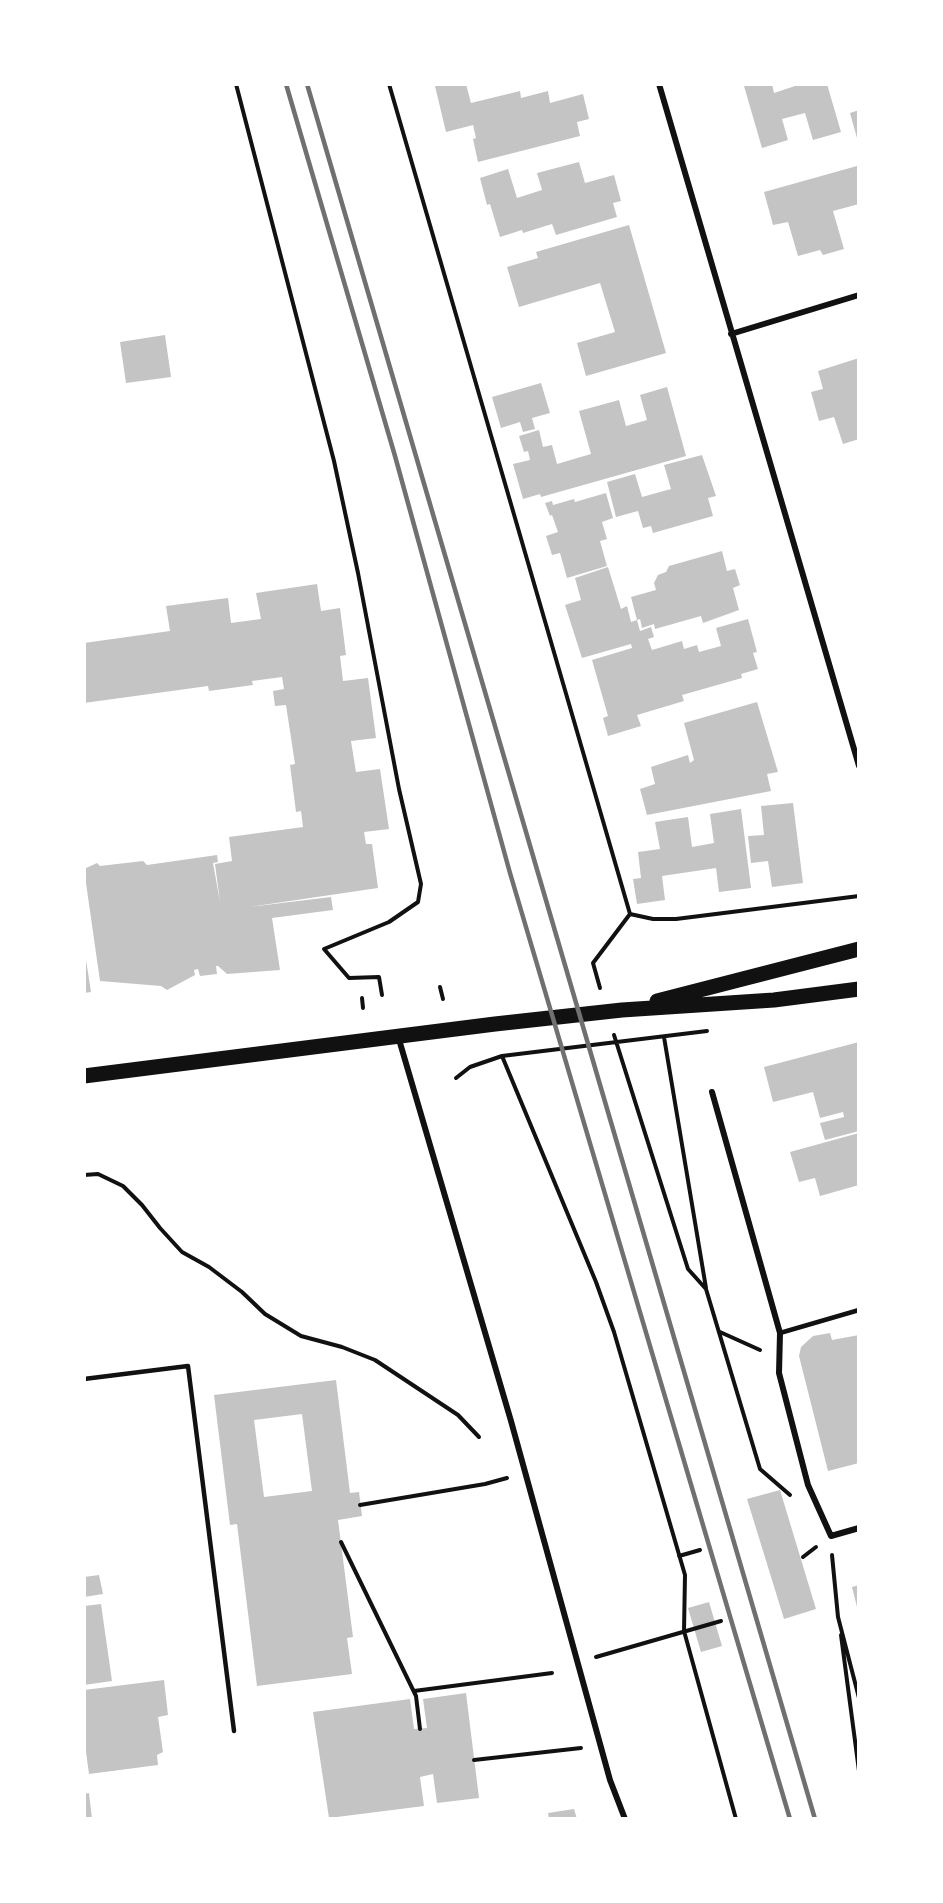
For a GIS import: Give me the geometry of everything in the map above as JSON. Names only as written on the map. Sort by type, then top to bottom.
[{"type":"main road","points":[[622,1010],[859,949]]},
{"type":"main road","points":[[84,1076],[398,1035],[622,1010],[774,1000],[859,988]]},
{"type":"street","points":[[659,84],[859,766]]},
{"type":"street","points":[[731,334],[859,295]]},
{"type":"street","points":[[398,1035],[526,1473],[610,1780],[625,1819]]},
{"type":"street","points":[[712,1092],[780,1333],[780,1373],[808,1485],[831,1536],[859,1528]]},
{"type":"lane","points":[[780,1333],[859,1310]]},
{"type":"lane","points":[[84,1379],[188,1366],[234,1731]]},
{"type":"path","points":[[236,84],[334,461],[399,789],[421,884],[418,902],[388,922],[324,949],[349,978],[379,977],[382,995]]},
{"type":"path","points":[[389,84],[630,914]]},
{"type":"path","points":[[630,914],[653,919],[676,919],[859,896]]},
{"type":"path","points":[[603,996],[593,963],[630,914]]},
{"type":"path","points":[[440,987],[443,999]]},
{"type":"path","points":[[362,998],[363,1008]]},
{"type":"path","points":[[612,1029],[688,1269],[706,1288]]},
{"type":"path","points":[[664,1037],[706,1288],[760,1469],[793,1497]]},
{"type":"path","points":[[456,1078],[470,1067],[502,1056],[634,1041]]},
{"type":"path","points":[[502,1056],[596,1282],[614,1332],[685,1575],[684,1631],[736,1819]]},
{"type":"path","points":[[84,1175],[99,1174],[123,1186],[182,1252],[209,1267],[242,1292],[265,1314],[301,1336],[342,1347],[375,1360],[458,1415],[479,1437]]},
{"type":"path","points":[[719,1332],[779,1359]]},
{"type":"path","points":[[360,1505],[485,1484],[526,1473]]},
{"type":"path","points":[[831,1536],[838,1617],[859,1771]]},
{"type":"path","points":[[341,1542],[414,1691],[420,1729]]},
{"type":"path","points":[[679,1556],[700,1550]]},
{"type":"path","points":[[838,1617],[859,1698]]},
{"type":"path","points":[[578,1662],[721,1621]]},
{"type":"path","points":[[414,1691],[552,1673]]},
{"type":"path","points":[[474,1760],[600,1745]]},
{"type":"building","points":[[466,84],[471,103],[520,91],[521,98],[548,91],[550,103],[583,94],[589,119],[577,122],[580,136],[478,162],[473,139],[476,138],[473,125],[446,132],[435,86]]},
{"type":"building","points":[[772,84],[774,93],[795,86],[795,84],[827,84],[841,132],[813,140],[805,113],[782,119],[788,140],[762,148],[744,86]]},
{"type":"building","points":[[859,110],[859,137],[857,138],[850,113]]},
{"type":"building","points":[[579,162],[585,183],[614,175],[621,201],[613,203],[617,217],[556,235],[552,224],[500,237],[490,204],[487,205],[480,178],[508,169],[517,198],[542,190],[537,173]]},
{"type":"building","points":[[857,166],[859,204],[833,211],[844,249],[823,255],[820,250],[798,256],[788,222],[773,225],[764,192]]},
{"type":"building","points":[[629,225],[666,353],[586,376],[577,343],[615,332],[600,283],[519,307],[507,267],[538,258],[536,252]]},
{"type":"building","points":[[165,335],[171,377],[126,383],[120,342]]},
{"type":"building","points":[[859,358],[859,439],[843,444],[834,417],[819,421],[811,392],[823,389],[818,371]]},
{"type":"building","points":[[541,383],[550,413],[532,418],[535,429],[523,432],[520,422],[501,428],[492,397]]},
{"type":"building","points":[[667,387],[686,456],[541,497],[540,494],[523,499],[513,464],[530,460],[528,451],[524,452],[519,436],[539,430],[543,447],[552,445],[557,464],[591,454],[579,411],[619,400],[626,426],[647,420],[640,395]]},
{"type":"building","points":[[702,455],[716,496],[708,498],[713,516],[653,533],[651,526],[643,528],[638,511],[616,517],[607,482],[635,474],[642,497],[671,489],[664,465]]},
{"type":"building","points":[[606,493],[613,518],[602,522],[607,539],[600,541],[607,566],[567,578],[560,553],[552,555],[546,536],[558,532],[545,503],[552,501],[553,505],[574,499],[575,502]]},
{"type":"building","points":[[722,551],[727,571],[735,569],[740,585],[733,588],[739,610],[703,623],[701,616],[655,629],[654,624],[642,628],[640,619],[637,620],[631,597],[656,590],[654,583],[658,575],[666,572],[669,566]]},
{"type":"building","points":[[608,567],[621,609],[627,606],[631,622],[637,620],[640,631],[651,627],[654,637],[648,639],[652,650],[682,641],[684,649],[697,645],[699,652],[721,646],[716,628],[748,619],[757,652],[753,653],[758,669],[741,674],[742,678],[682,695],[684,701],[637,715],[641,726],[608,736],[603,718],[608,716],[592,660],[632,648],[631,644],[582,658],[565,605],[581,600],[575,578]]},
{"type":"building","points":[[317,584],[321,611],[340,608],[346,655],[340,656],[343,681],[368,678],[376,738],[351,741],[356,772],[380,769],[389,829],[364,832],[366,844],[372,844],[378,888],[249,907],[331,897],[333,910],[272,918],[280,970],[227,974],[216,966],[217,974],[200,976],[198,969],[194,970],[195,975],[167,990],[161,986],[100,981],[84,869],[97,863],[100,866],[143,861],[147,865],[217,855],[218,862],[213,863],[220,902],[215,864],[232,861],[229,837],[303,827],[301,811],[296,812],[290,765],[295,764],[286,705],[275,706],[273,691],[284,689],[282,677],[252,681],[253,685],[209,691],[208,686],[84,703],[84,643],[170,631],[166,606],[228,598],[231,623],[261,619],[256,593]]},
{"type":"building","points":[[757,702],[778,772],[767,774],[771,791],[647,815],[640,789],[655,784],[651,767],[688,755],[690,763],[694,760],[684,723]]},
{"type":"building","points":[[793,803],[803,883],[772,887],[768,861],[751,863],[748,836],[764,835],[761,806]]},
{"type":"building","points":[[741,809],[751,888],[719,892],[716,868],[662,876],[665,900],[637,904],[633,879],[641,878],[638,852],[660,849],[655,822],[688,817],[692,847],[714,843],[710,814]]},
{"type":"building","points":[[84,947],[91,992],[84,993]]},
{"type":"building","points":[[859,1042],[859,1131],[825,1140],[820,1123],[844,1117],[843,1112],[820,1118],[813,1092],[773,1102],[764,1067]]},
{"type":"building","points":[[859,1133],[859,1185],[820,1196],[815,1178],[799,1182],[790,1152]]},
{"type":"building","points":[[830,1333],[832,1340],[859,1335],[859,1463],[828,1471],[799,1356],[801,1347],[813,1336]]},
{"type":"building","points":[[336,1380],[350,1493],[359,1492],[362,1516],[338,1520],[353,1637],[347,1638],[352,1674],[257,1686],[237,1524],[230,1525],[214,1395]],"holes":[[[302,1414],[312,1491],[264,1497],[254,1420]]]},
{"type":"building","points":[[780,1490],[816,1609],[784,1619],[747,1499]]},
{"type":"building","points":[[99,1575],[103,1594],[84,1597],[84,1577]]},
{"type":"building","points":[[859,1585],[859,1611],[858,1611],[852,1587]]},
{"type":"building","points":[[709,1602],[722,1646],[701,1652],[688,1608]]},
{"type":"building","points":[[101,1604],[112,1681],[84,1685],[84,1606]]},
{"type":"building","points":[[164,1680],[168,1715],[158,1717],[163,1752],[157,1755],[158,1765],[89,1774],[84,1737],[84,1690]]},
{"type":"building","points":[[466,1693],[479,1798],[437,1803],[433,1774],[420,1777],[424,1806],[329,1818],[313,1712],[410,1699],[414,1729],[427,1728],[423,1699]]},
{"type":"building","points":[[89,1793],[92,1819],[84,1819],[84,1794]]},
{"type":"building","points":[[574,1809],[577,1819],[549,1819],[548,1813]]},
{"type":"railway","points":[[286,84],[395,456],[510,873],[790,1819]]},
{"type":"railway","points":[[307,84],[815,1819]]}]
